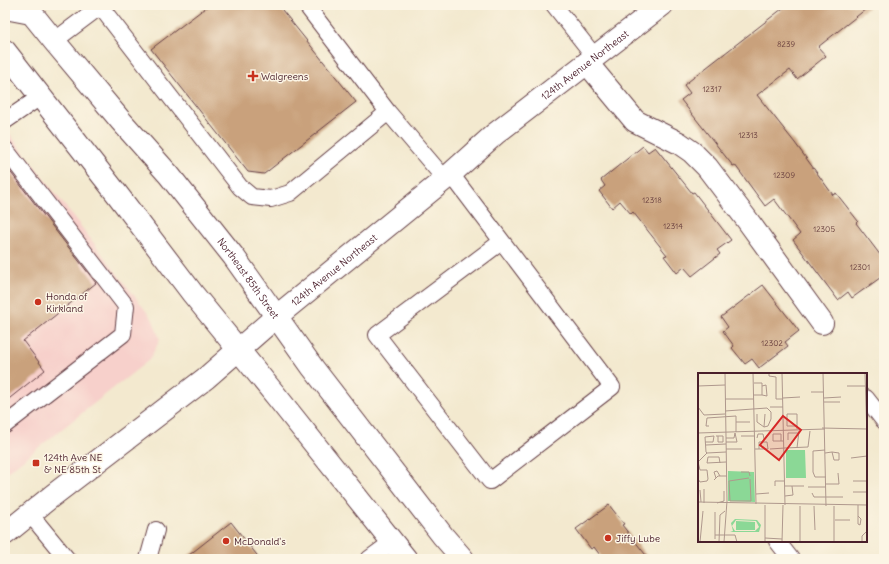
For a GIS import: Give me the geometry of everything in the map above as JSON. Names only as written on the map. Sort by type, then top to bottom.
[{"type":"main road","name":"124th Avenue Northeast","points":[[5,534],[206,378],[277,316],[448,177],[495,134],[662,5]]},
{"type":"main road","points":[[5,8],[28,9]]},
{"type":"main road","name":"Northeast 85th Street","points":[[28,9],[121,121],[169,175],[239,263],[318,374],[463,559]]},
{"type":"main road","points":[[5,52],[117,194],[193,294],[406,559]]},
{"type":"main road","points":[[591,60],[635,121],[679,143],[692,152],[707,167],[822,323]]},
{"type":"lane","points":[[306,5],[388,112],[448,177],[501,242],[612,387],[490,481],[377,335],[501,242]]},
{"type":"lane","points":[[554,5],[591,60]]},
{"type":"lane","points":[[54,41],[101,6],[240,186],[252,197],[270,199],[290,192],[388,112]]},
{"type":"lane","points":[[5,121],[40,97]]},
{"type":"lane","points":[[5,149],[126,306],[123,334],[5,426]]},
{"type":"lane","points":[[867,399],[884,421]]},
{"type":"lane","points":[[30,514],[67,559]]},
{"type":"lane","points":[[148,559],[156,530]]},
{"type":"lane","points":[[369,559],[392,542]]},
{"type":"lane","points":[[778,542],[791,559]]},
{"type":"shaded area","points":[[5,128],[153,320],[160,340],[149,360],[5,474]]},
{"type":"building","name":"Walgreens","points":[[209,5],[278,5],[356,102],[264,174],[248,172],[151,49]]},
{"type":"building","points":[[787,5],[871,5],[818,47],[826,56],[797,79],[790,70],[757,95],[795,143],[833,195],[836,193],[858,221],[856,223],[884,260],[884,275],[852,298],[848,292],[838,300],[793,240],[800,234],[774,199],[765,206],[735,165],[733,166],[681,100],[690,93],[684,85]]},
{"type":"building","points":[[643,146],[648,152],[655,147],[692,193],[694,192],[731,240],[717,250],[720,254],[692,276],[684,267],[677,273],[664,256],[667,255],[633,212],[631,214],[620,201],[612,208],[599,191],[605,186],[601,180]]},
{"type":"building","name":"Honda of Kirkland","points":[[5,165],[96,283],[23,341],[45,370],[5,402]]},
{"type":"building","points":[[763,285],[799,331],[785,342],[788,346],[759,368],[752,359],[745,364],[732,348],[734,346],[723,331],[728,327],[721,317]]},
{"type":"building","name":"Jiffy Lube","points":[[609,505],[624,524],[622,525],[649,559],[603,559],[594,547],[591,549],[576,529]]},
{"type":"building","name":"McDonald's","points":[[231,522],[260,559],[184,559]]},
{"type":"place","name":"Walgreens","points":[[253,76]]},
{"type":"place","name":"Honda of Kirkland","points":[[38,302]]},
{"type":"place","name":"124th Ave NE & NE 85th St","points":[[36,463]]},
{"type":"place","name":"Jiffy Lube","points":[[608,538]]},
{"type":"place","name":"McDonald's","points":[[226,541]]}]
